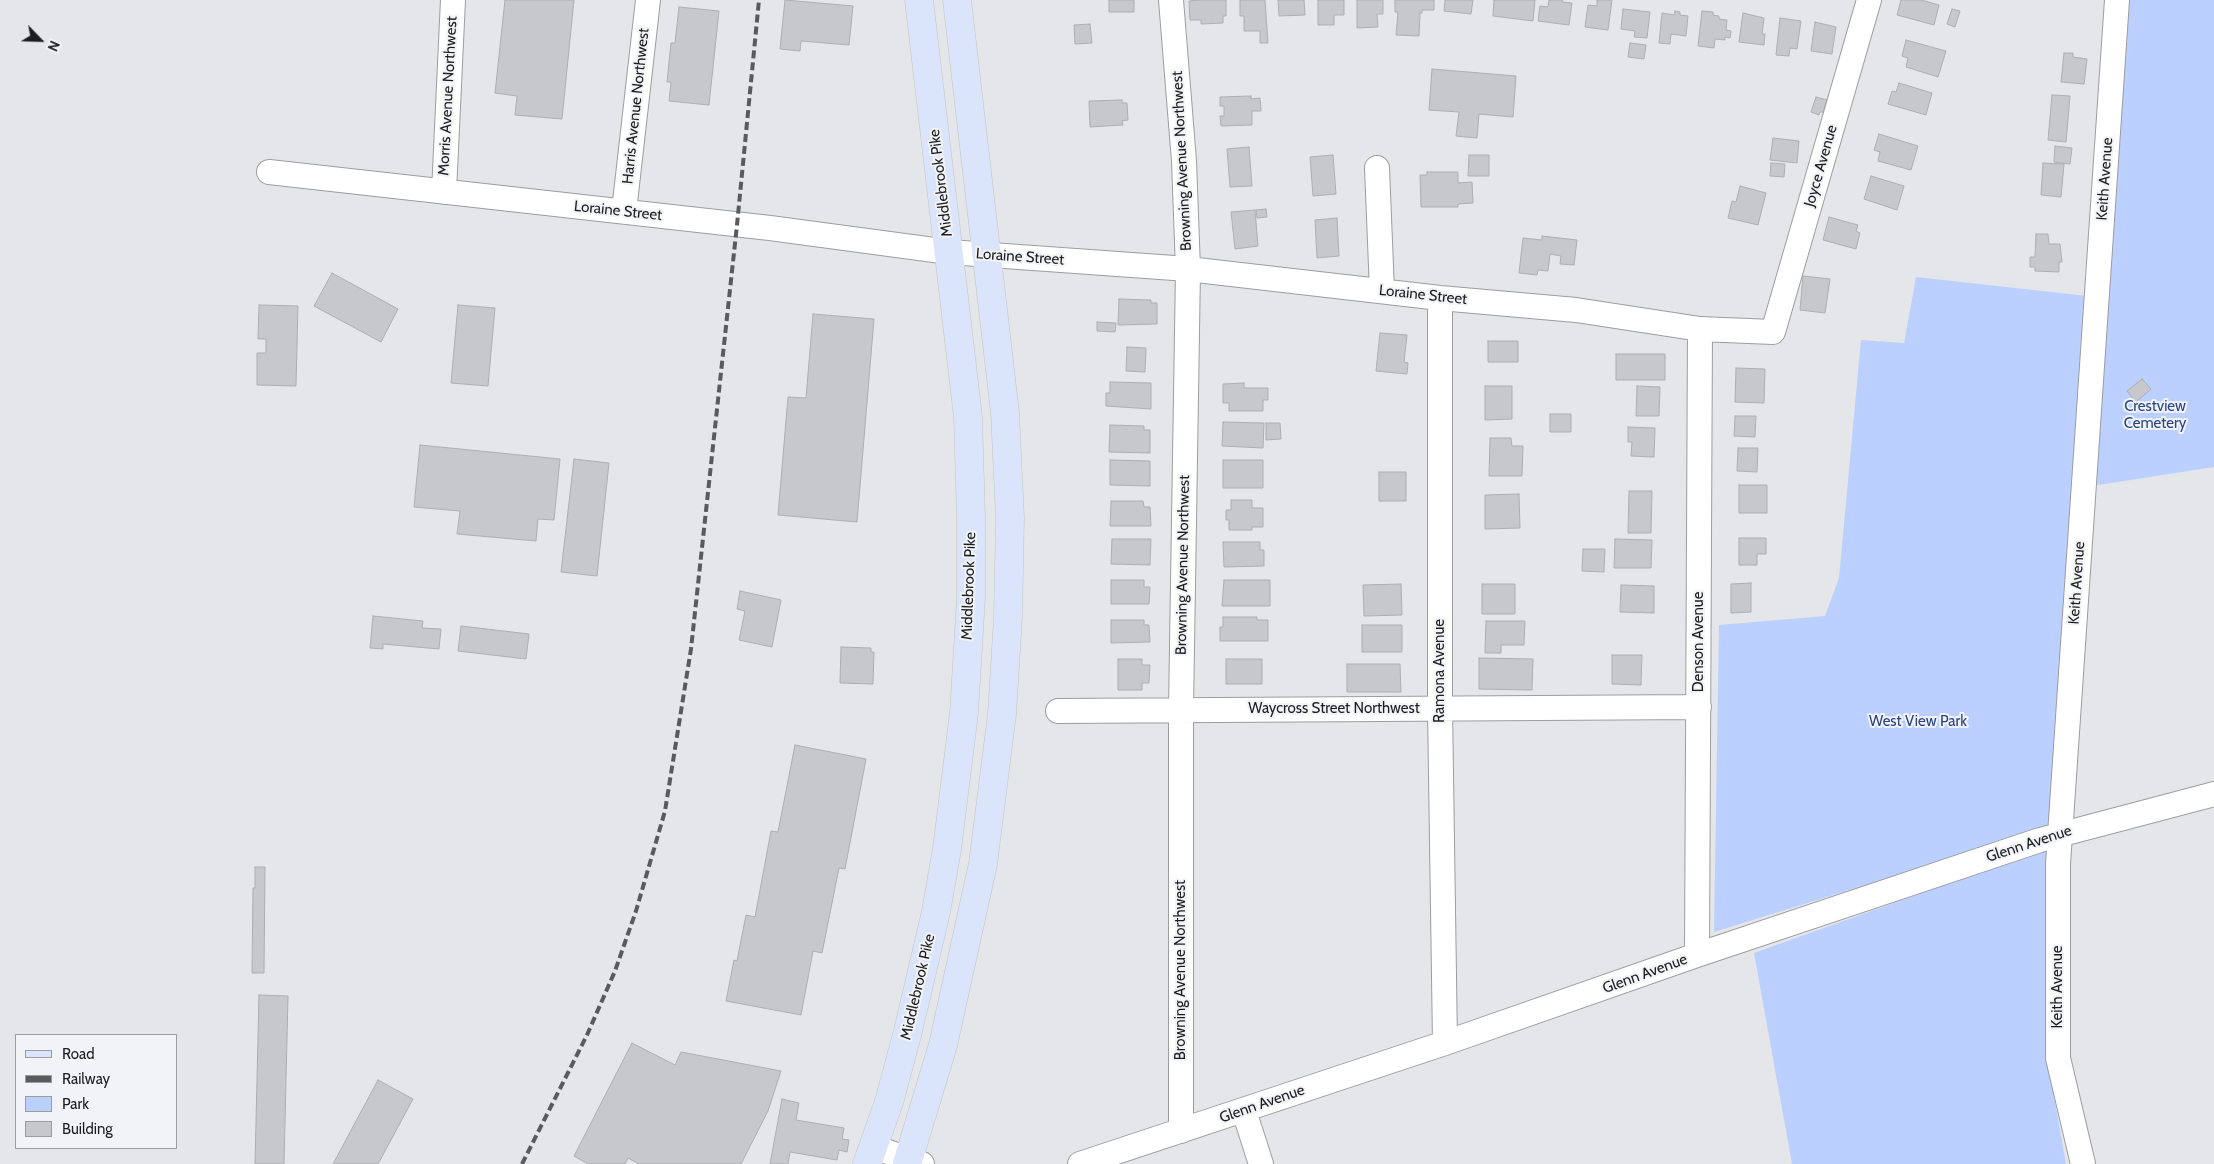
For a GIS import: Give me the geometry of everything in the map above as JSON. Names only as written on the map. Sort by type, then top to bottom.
[{"type":"main road","name":"Middlebrook Pike","points":[[870,1156],[907,1035],[936,912],[947,848],[964,713],[971,598],[968,417],[919,0]]},
{"type":"main road","points":[[913,1162],[942,1046],[983,864],[1002,714],[1008,616],[1010,518],[1005,413],[957,0]]},
{"type":"main road","points":[[964,713],[1002,714]]},
{"type":"street","name":"Morris Avenue Northwest","points":[[444,192],[453,0]]},
{"type":"street","name":"Harris Avenue Northwest","points":[[624,212],[648,0]]},
{"type":"street","name":"Browning Avenue Northwest","points":[[1171,0],[1184,161],[1188,269],[1181,710],[1181,1131]]},
{"type":"street","name":"Keith Avenue","points":[[2083,1164],[2058,1058],[2058,864],[2117,0]]},
{"type":"street","name":"Joyce Avenue","points":[[1773,332],[1862,1]]},
{"type":"street","points":[[1378,168],[1382,291]]},
{"type":"street","name":"Loraine Street","points":[[268,172],[770,228],[950,252],[1188,269],[1440,298],[1576,310],[1700,329],[1773,332]]},
{"type":"street","name":"Ramona Avenue","points":[[1440,298],[1440,708],[1445,1043]]},
{"type":"street","name":"Denson Avenue","points":[[1697,955],[1700,329]]},
{"type":"street","name":"Waycross Street Northwest","points":[[1058,711],[1699,707]]},
{"type":"street","name":"Glenn Avenue","points":[[1080,1164],[1244,1111],[1697,955],[2060,833],[2214,794]]},
{"type":"street","points":[[1244,1111],[1261,1164]]},
{"type":"street","points":[[870,1156],[913,1162]]},
{"type":"green space","name":"Crestview Cemetery","points":[[2121,0],[2214,0],[2214,467],[2092,486]]},
{"type":"green space","name":"West View Park","points":[[1916,277],[2088,296],[2053,827],[1714,932],[1719,625],[1825,616],[1839,578],[1861,340],[1904,343]]},
{"type":"green space","points":[[2050,847],[2045,1045],[2066,1164],[1792,1164],[1754,953]]},
{"type":"building","points":[[505,0],[574,0],[562,119],[515,115],[517,96],[495,93]]},
{"type":"building","points":[[785,0],[853,6],[849,45],[801,41],[800,51],[780,49]]},
{"type":"building","points":[[1109,0],[1134,0],[1134,12],[1109,12]]},
{"type":"building","points":[[1226,0],[1226,16],[1223,16],[1223,23],[1201,24],[1201,20],[1190,20],[1189,1]]},
{"type":"building","points":[[1240,0],[1265,0],[1268,43],[1260,43],[1260,31],[1244,31],[1244,16],[1240,16]]},
{"type":"building","points":[[1278,0],[1304,0],[1305,15],[1279,16]]},
{"type":"building","points":[[1318,0],[1344,0],[1344,15],[1334,15],[1334,25],[1318,25]]},
{"type":"building","points":[[1357,0],[1383,0],[1383,14],[1377,14],[1378,27],[1357,28]]},
{"type":"building","points":[[1395,0],[1434,0],[1434,10],[1422,10],[1422,13],[1420,13],[1419,36],[1396,35],[1398,12],[1395,12]]},
{"type":"building","points":[[1445,0],[1473,0],[1471,14],[1444,11]]},
{"type":"building","points":[[1494,0],[1535,0],[1533,21],[1493,16]]},
{"type":"building","points":[[1549,0],[1563,0],[1562,2],[1572,3],[1569,25],[1538,21],[1540,6],[1548,7]]},
{"type":"building","points":[[1597,0],[1612,0],[1608,30],[1585,27],[1588,5],[1597,6]]},
{"type":"building","points":[[1901,0],[1921,0],[1939,5],[1934,25],[1897,15]]},
{"type":"building","points":[[679,7],[719,11],[709,105],[669,101],[671,82],[667,82],[671,43],[675,43]]},
{"type":"building","points":[[1623,9],[1650,12],[1647,38],[1634,37],[1635,31],[1621,29]]},
{"type":"building","points":[[1952,9],[1960,11],[1955,27],[1947,24]]},
{"type":"building","points":[[1675,11],[1680,12],[1680,15],[1688,16],[1686,36],[1671,34],[1670,44],[1659,43],[1662,13],[1674,15]]},
{"type":"building","points":[[1702,11],[1713,12],[1713,15],[1719,16],[1719,19],[1727,20],[1726,30],[1731,31],[1730,38],[1725,37],[1725,40],[1715,39],[1714,48],[1698,46]]},
{"type":"building","points":[[1743,13],[1764,18],[1762,34],[1765,34],[1764,45],[1739,42]]},
{"type":"building","points":[[1780,18],[1801,21],[1797,49],[1790,48],[1789,56],[1776,55]]},
{"type":"building","points":[[1815,22],[1836,27],[1832,54],[1811,51]]},
{"type":"building","points":[[1090,24],[1092,43],[1075,44],[1074,25]]},
{"type":"building","points":[[1906,40],[1946,51],[1938,77],[1906,67],[1908,58],[1902,56]]},
{"type":"building","points":[[1630,43],[1646,45],[1644,59],[1628,57]]},
{"type":"building","points":[[2064,53],[2073,53],[2073,57],[2087,59],[2084,84],[2061,82]]},
{"type":"building","points":[[1432,69],[1516,76],[1513,117],[1479,114],[1477,138],[1456,136],[1459,112],[1429,110]]},
{"type":"building","points":[[1899,83],[1932,93],[1926,115],[1888,104],[1892,91],[1896,92]]},
{"type":"building","points":[[2052,95],[2070,96],[2066,142],[2048,140]]},
{"type":"building","points":[[1251,96],[1251,99],[1260,98],[1261,111],[1252,111],[1252,125],[1221,126],[1220,116],[1224,116],[1224,106],[1220,106],[1220,97]]},
{"type":"building","points":[[1816,97],[1827,100],[1823,112],[1820,112],[1819,115],[1811,112]]},
{"type":"building","points":[[1122,100],[1122,103],[1127,103],[1128,120],[1122,121],[1123,125],[1090,127],[1089,101]]},
{"type":"building","points":[[1879,134],[1918,146],[1911,170],[1878,161],[1880,152],[1874,150]]},
{"type":"building","points":[[1773,138],[1799,141],[1797,163],[1770,160]]},
{"type":"building","points":[[2055,146],[2072,148],[2070,164],[2054,162]]},
{"type":"building","points":[[1249,147],[1252,186],[1230,187],[1227,149]]},
{"type":"building","points":[[1333,155],[1336,194],[1313,196],[1310,157]]},
{"type":"building","points":[[1469,155],[1489,155],[1489,176],[1468,176]]},
{"type":"building","points":[[1771,163],[1785,164],[1784,177],[1770,176]]},
{"type":"building","points":[[2043,163],[2064,164],[2061,197],[2041,195]]},
{"type":"building","points":[[1427,172],[1458,172],[1458,183],[1472,182],[1473,203],[1458,204],[1458,207],[1421,207],[1420,175],[1427,175]]},
{"type":"building","points":[[1871,176],[1904,186],[1897,210],[1864,199]]},
{"type":"building","points":[[1740,186],[1766,193],[1758,225],[1728,218],[1732,201],[1736,202]]},
{"type":"building","points":[[1266,209],[1267,217],[1257,218],[1256,210]]},
{"type":"building","points":[[1255,210],[1258,246],[1235,249],[1231,212]]},
{"type":"building","points":[[1829,217],[1858,225],[1856,231],[1860,233],[1856,249],[1823,240]]},
{"type":"building","points":[[1337,218],[1339,256],[1317,258],[1315,220]]},
{"type":"building","points":[[2036,234],[2048,234],[2049,244],[2060,244],[2062,262],[2059,262],[2059,272],[2035,271],[2035,267],[2030,267],[2030,257],[2035,257]]},
{"type":"building","points":[[1542,236],[1577,240],[1574,265],[1560,264],[1561,256],[1550,254],[1548,271],[1538,270],[1537,275],[1519,273],[1523,238],[1542,240]]},
{"type":"building","points":[[332,273],[398,309],[381,342],[314,306]]},
{"type":"building","points":[[1803,276],[1830,279],[1825,313],[1800,310]]},
{"type":"building","points":[[1119,299],[1151,300],[1151,303],[1157,303],[1157,324],[1118,325]]},
{"type":"building","points":[[259,305],[298,306],[296,386],[257,385],[257,353],[266,353],[266,339],[258,339]]},
{"type":"building","points":[[458,305],[495,308],[488,386],[451,383]]},
{"type":"building","points":[[813,314],[874,319],[857,522],[778,515],[788,397],[806,398]]},
{"type":"building","points":[[1097,322],[1116,323],[1115,332],[1097,331]]},
{"type":"building","points":[[1380,333],[1407,335],[1404,362],[1408,363],[1407,374],[1376,371]]},
{"type":"building","points":[[1488,341],[1518,341],[1518,362],[1488,362]]},
{"type":"building","points":[[1127,347],[1146,348],[1145,372],[1126,371]]},
{"type":"building","points":[[1616,354],[1665,354],[1665,380],[1616,380]]},
{"type":"building","points":[[1736,368],[1765,369],[1764,403],[1735,402]]},
{"type":"building","points":[[2142,379],[2151,389],[2136,402],[2127,391]]},
{"type":"building","points":[[1110,382],[1151,383],[1151,409],[1106,406],[1106,393],[1110,393]]},
{"type":"building","points":[[1244,383],[1244,388],[1268,388],[1268,400],[1263,400],[1263,411],[1229,411],[1229,403],[1223,403],[1223,384]]},
{"type":"building","points":[[1485,386],[1512,386],[1512,419],[1485,420]]},
{"type":"building","points":[[1637,386],[1660,387],[1659,416],[1636,416]]},
{"type":"building","points":[[1550,414],[1571,414],[1571,432],[1550,432]]},
{"type":"building","points":[[1735,416],[1756,416],[1755,437],[1734,436]]},
{"type":"building","points":[[1223,422],[1264,423],[1263,448],[1222,446]]},
{"type":"building","points":[[1266,423],[1280,423],[1281,439],[1266,440]]},
{"type":"building","points":[[1110,425],[1144,426],[1144,430],[1150,430],[1150,453],[1109,452]]},
{"type":"building","points":[[1628,427],[1655,428],[1654,457],[1631,456],[1632,442],[1628,442]]},
{"type":"building","points":[[1490,438],[1511,438],[1512,446],[1523,446],[1522,476],[1489,476]]},
{"type":"building","points":[[420,445],[560,459],[554,520],[538,519],[536,541],[457,534],[460,511],[414,507]]},
{"type":"building","points":[[1738,448],[1758,448],[1757,472],[1737,471]]},
{"type":"building","points":[[574,459],[609,463],[597,576],[561,572]]},
{"type":"building","points":[[1110,460],[1150,461],[1150,486],[1110,485]]},
{"type":"building","points":[[1223,460],[1263,460],[1263,488],[1223,488]]},
{"type":"building","points":[[1379,472],[1406,472],[1406,501],[1379,501]]},
{"type":"building","points":[[1739,485],[1767,485],[1767,513],[1739,513]]},
{"type":"building","points":[[1629,491],[1652,491],[1651,533],[1628,533]]},
{"type":"building","points":[[1519,494],[1520,528],[1485,529],[1485,495]]},
{"type":"building","points":[[1231,500],[1252,500],[1252,508],[1263,508],[1263,527],[1252,527],[1252,530],[1229,530],[1226,510],[1231,510]]},
{"type":"building","points":[[1111,501],[1143,501],[1144,507],[1150,507],[1151,526],[1110,526]]},
{"type":"building","points":[[1739,538],[1766,538],[1766,554],[1757,554],[1757,565],[1739,565]]},
{"type":"building","points":[[1112,539],[1151,539],[1150,565],[1111,564]]},
{"type":"building","points":[[1615,539],[1652,540],[1651,568],[1614,568]]},
{"type":"building","points":[[1223,542],[1260,542],[1260,550],[1264,550],[1264,566],[1224,567]]},
{"type":"building","points":[[1583,549],[1605,549],[1604,572],[1582,571]]},
{"type":"building","points":[[1111,580],[1144,580],[1144,587],[1150,587],[1149,604],[1111,604]]},
{"type":"building","points":[[1224,580],[1270,580],[1270,606],[1222,606]]},
{"type":"building","points":[[1751,583],[1751,612],[1731,613],[1731,584]]},
{"type":"building","points":[[1401,584],[1402,615],[1364,616],[1363,585]]},
{"type":"building","points":[[1482,584],[1515,584],[1515,614],[1482,614]]},
{"type":"building","points":[[1621,585],[1654,586],[1654,613],[1620,612]]},
{"type":"building","points":[[740,591],[781,600],[772,647],[739,640],[745,611],[737,609]]},
{"type":"building","points":[[373,616],[423,621],[422,628],[441,629],[439,649],[383,644],[383,649],[370,648]]},
{"type":"building","points":[[1223,617],[1257,617],[1257,620],[1268,620],[1268,641],[1220,641],[1220,627],[1223,627]]},
{"type":"building","points":[[1111,620],[1144,620],[1144,625],[1149,625],[1150,642],[1111,643]]},
{"type":"building","points":[[1486,621],[1525,621],[1524,645],[1501,645],[1501,653],[1485,653]]},
{"type":"building","points":[[1362,625],[1402,625],[1402,652],[1362,652]]},
{"type":"building","points":[[461,626],[529,634],[526,659],[458,651]]},
{"type":"building","points":[[841,647],[871,648],[871,652],[874,652],[873,684],[840,683]]},
{"type":"building","points":[[1612,655],[1642,655],[1641,685],[1612,684]]},
{"type":"building","points":[[1479,658],[1533,659],[1532,690],[1479,689]]},
{"type":"building","points":[[1118,659],[1142,659],[1142,665],[1150,665],[1149,683],[1142,683],[1142,690],[1118,690]]},
{"type":"building","points":[[1226,659],[1262,659],[1262,684],[1226,684]]},
{"type":"building","points":[[1347,664],[1400,664],[1401,692],[1347,692]]},
{"type":"building","points":[[795,745],[866,759],[845,869],[839,868],[822,953],[813,951],[801,1015],[726,1001],[734,960],[737,961],[746,915],[755,917],[771,831],[778,832]]},
{"type":"building","points":[[255,867],[265,867],[264,973],[252,973]]},
{"type":"building","points":[[259,995],[288,996],[284,1164],[255,1164]]},
{"type":"building","points":[[632,1043],[675,1065],[681,1052],[781,1071],[768,1111],[741,1164],[639,1164],[628,1158],[625,1164],[588,1164],[574,1156]]},
{"type":"building","points":[[378,1080],[413,1099],[378,1164],[333,1164]]},
{"type":"building","points":[[782,1099],[799,1103],[796,1120],[844,1128],[842,1139],[849,1140],[847,1152],[839,1150],[837,1160],[790,1152],[788,1164],[770,1164]]},
{"type":"railway","points":[[522,1164],[587,1035],[615,971],[636,911],[665,811],[691,649],[737,225],[759,0]]}]
